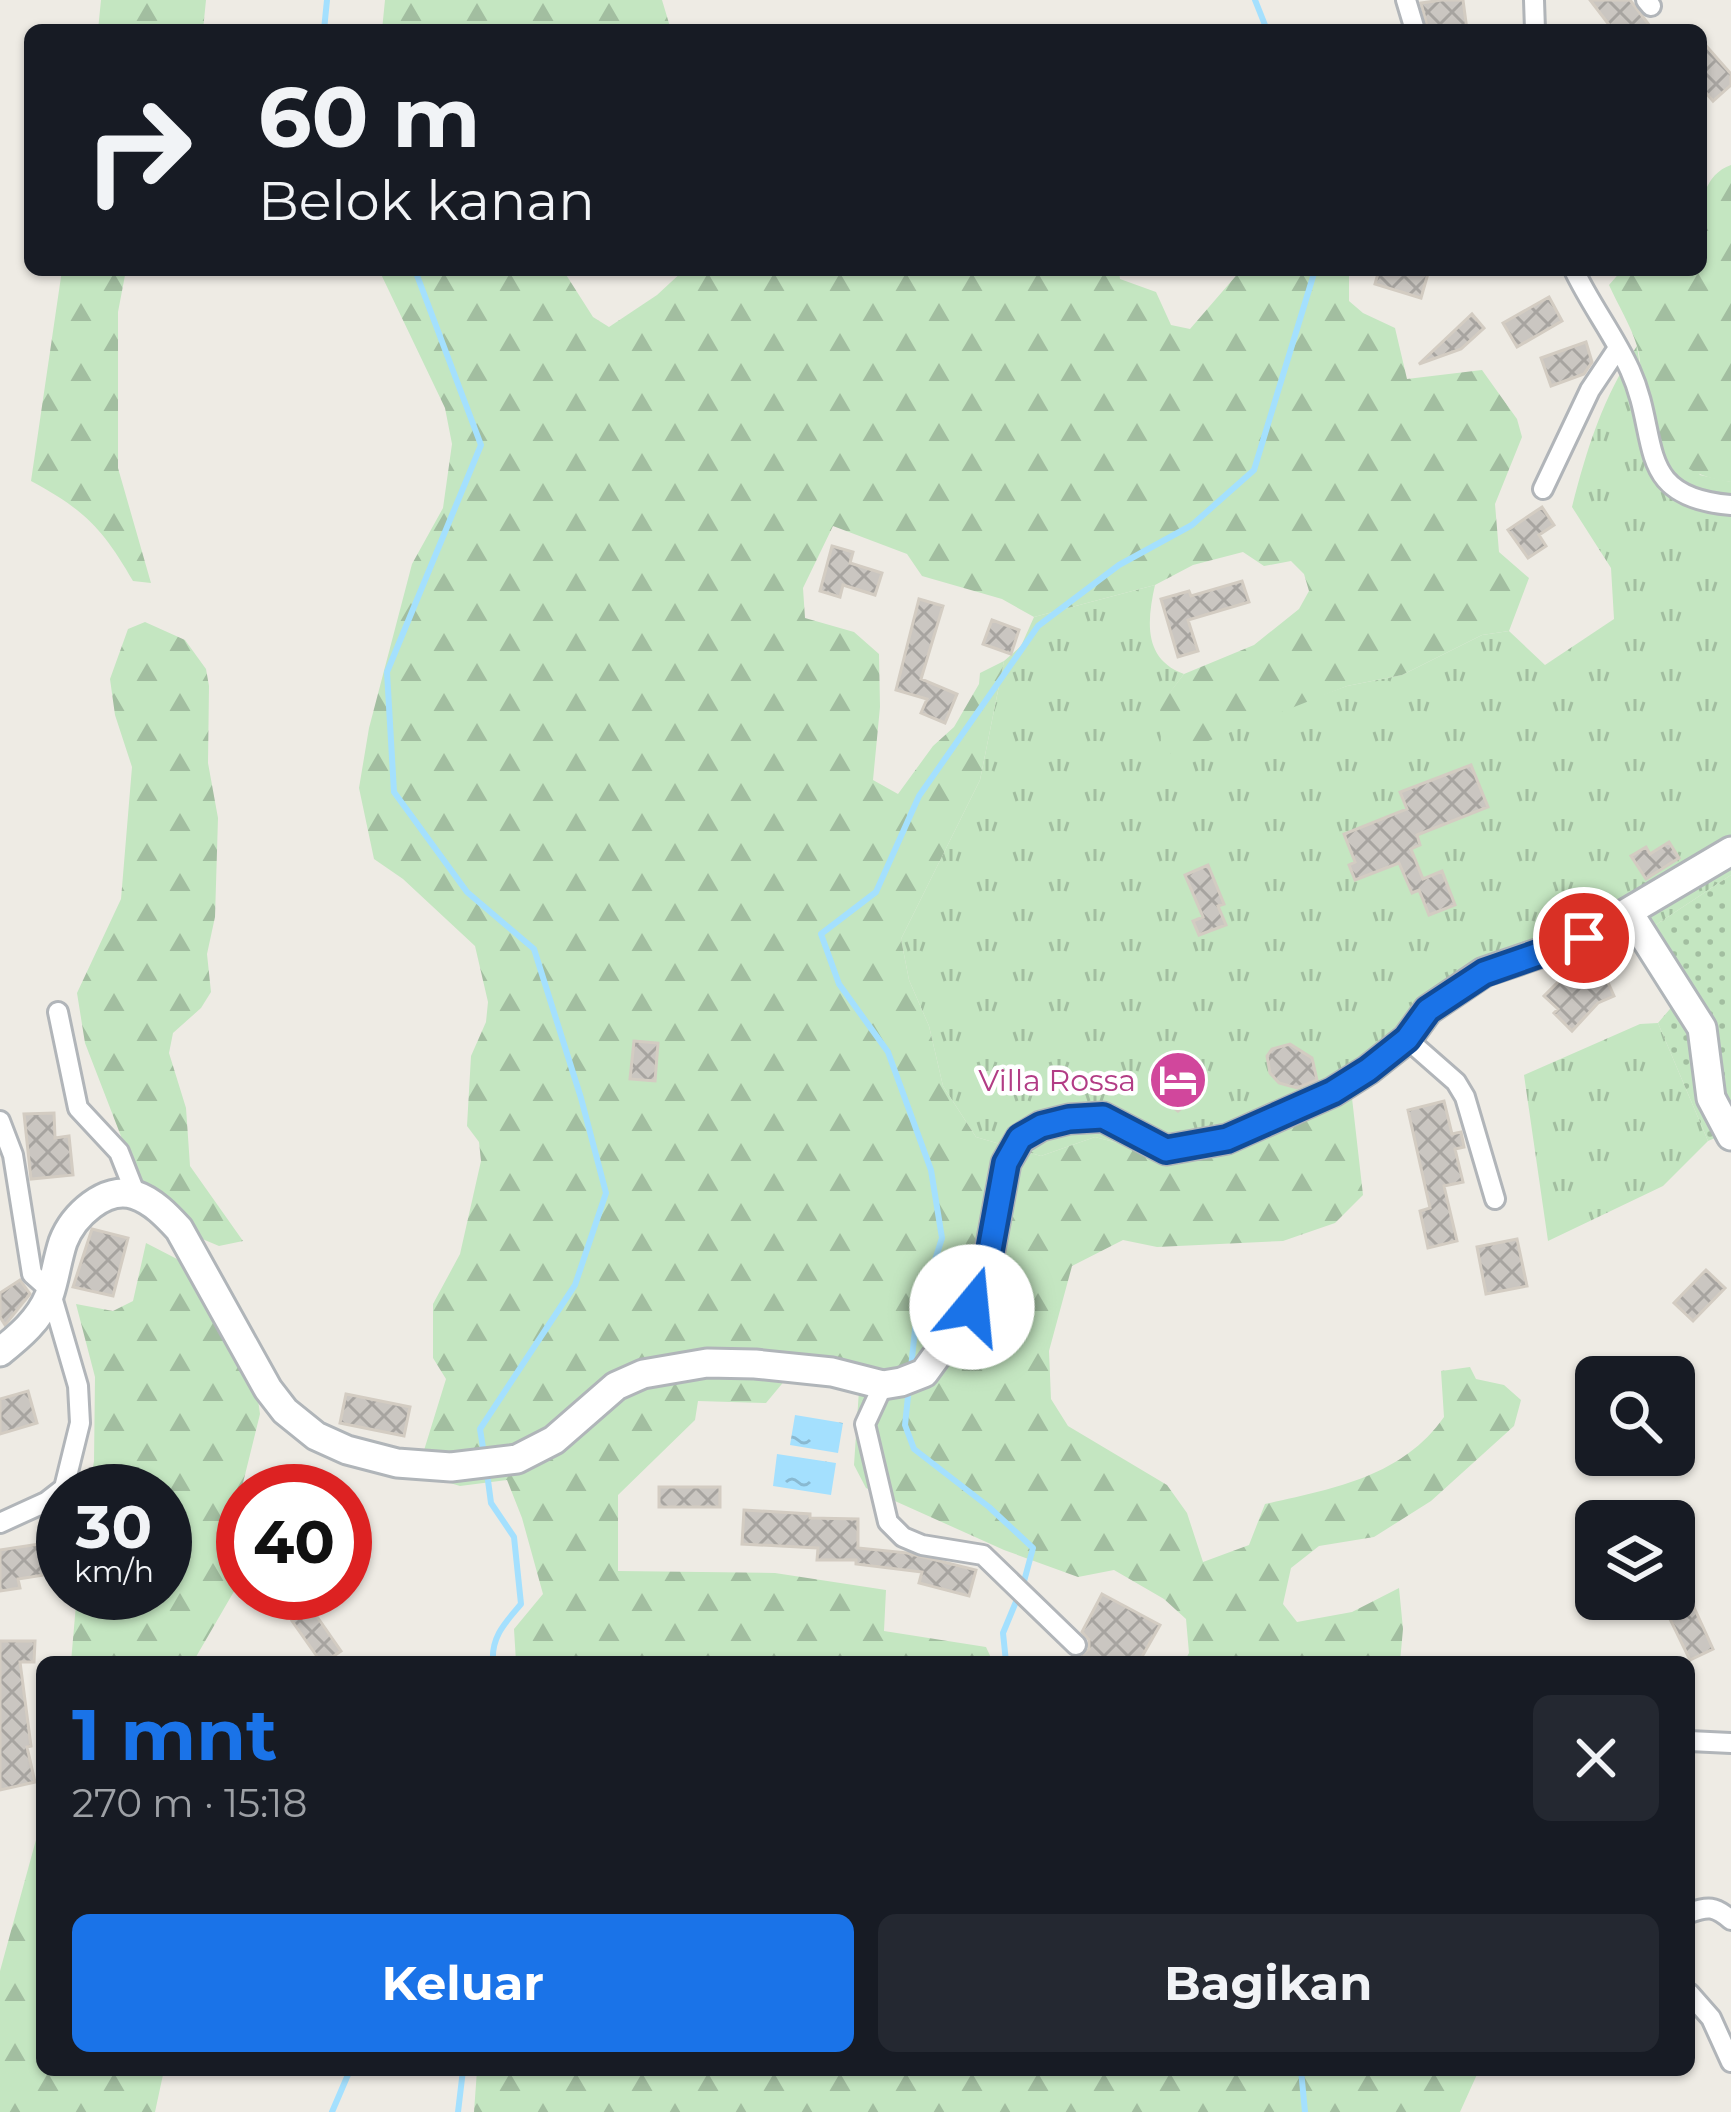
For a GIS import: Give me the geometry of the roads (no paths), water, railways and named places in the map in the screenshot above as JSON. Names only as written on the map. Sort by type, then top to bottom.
[{"type":"street","points":[[1577,276],[1618,348],[1642,407],[1656,470],[1670,488],[1687,496],[1731,505]]},
{"type":"street","points":[[1543,489],[1590,390],[1618,348]]},
{"type":"street","points":[[1076,1646],[983,1555],[922,1546],[903,1537],[888,1522],[865,1424],[972,1307],[986,1272],[1006,1163],[1020,1138],[1041,1126],[1103,1117],[1166,1150],[1227,1139],[1333,1092],[1407,1039],[1428,1010],[1484,973],[1584,938],[1731,851]]},
{"type":"street","points":[[1629,914],[1702,1028],[1711,1098],[1731,1136]]},
{"type":"street","points":[[58,1012],[78,1108],[119,1152],[136,1195]]},
{"type":"street","points":[[1407,1039],[1456,1082],[1465,1097],[1495,1198]]},
{"type":"street","points":[[0,1121],[14,1155],[32,1274],[50,1290],[78,1386],[80,1423],[70,1474],[58,1495],[0,1523]]},
{"type":"street","points":[[0,1352],[32,1325],[75,1221],[102,1198],[121,1193],[136,1195],[162,1210],[179,1229],[285,1412],[316,1436],[397,1463],[451,1467],[517,1459],[554,1440],[616,1386],[643,1374],[707,1364],[755,1364],[903,1380]]},
{"type":"street","points":[[0,1211],[22,1204]]},
{"type":"street","points":[[1695,1741],[1731,1743]]},
{"type":"street","points":[[1695,1911],[1708,1906],[1731,1920]]},
{"type":"street","points":[[1695,2000],[1711,2018],[1731,2062]]},
{"type":"water","points":[[795,1415],[843,1423],[838,1453],[790,1445]]},
{"type":"water","points":[[777,1454],[836,1463],[831,1495],[773,1486]]},
{"type":"waterway","points":[[325,24],[327,0]]},
{"type":"waterway","points":[[1255,0],[1265,24]]},
{"type":"waterway","points":[[417,276],[481,445],[387,672],[394,792],[467,892],[534,949],[606,1193],[575,1285],[480,1429],[484,1454]]},
{"type":"waterway","points":[[911,1368],[916,1320],[942,1238],[931,1170],[888,1052],[839,984],[821,934],[876,892],[919,796],[1038,626],[1119,565],[1192,525],[1254,470],[1313,276]]},
{"type":"waterway","points":[[909,1387],[905,1425],[914,1449],[1033,1548],[1023,1585]]},
{"type":"waterway","points":[[487,1473],[491,1503],[514,1537],[521,1604],[497,1637],[493,1656]]},
{"type":"waterway","points":[[1005,1656],[1003,1633],[1018,1597]]},
{"type":"waterway","points":[[332,2112],[347,2076]]},
{"type":"waterway","points":[[458,2112],[462,2076]]},
{"type":"waterway","points":[[1302,2076],[1305,2112]]},
{"type":"place","name":"Villa Rossa","points":[[1178,1080]]}]
